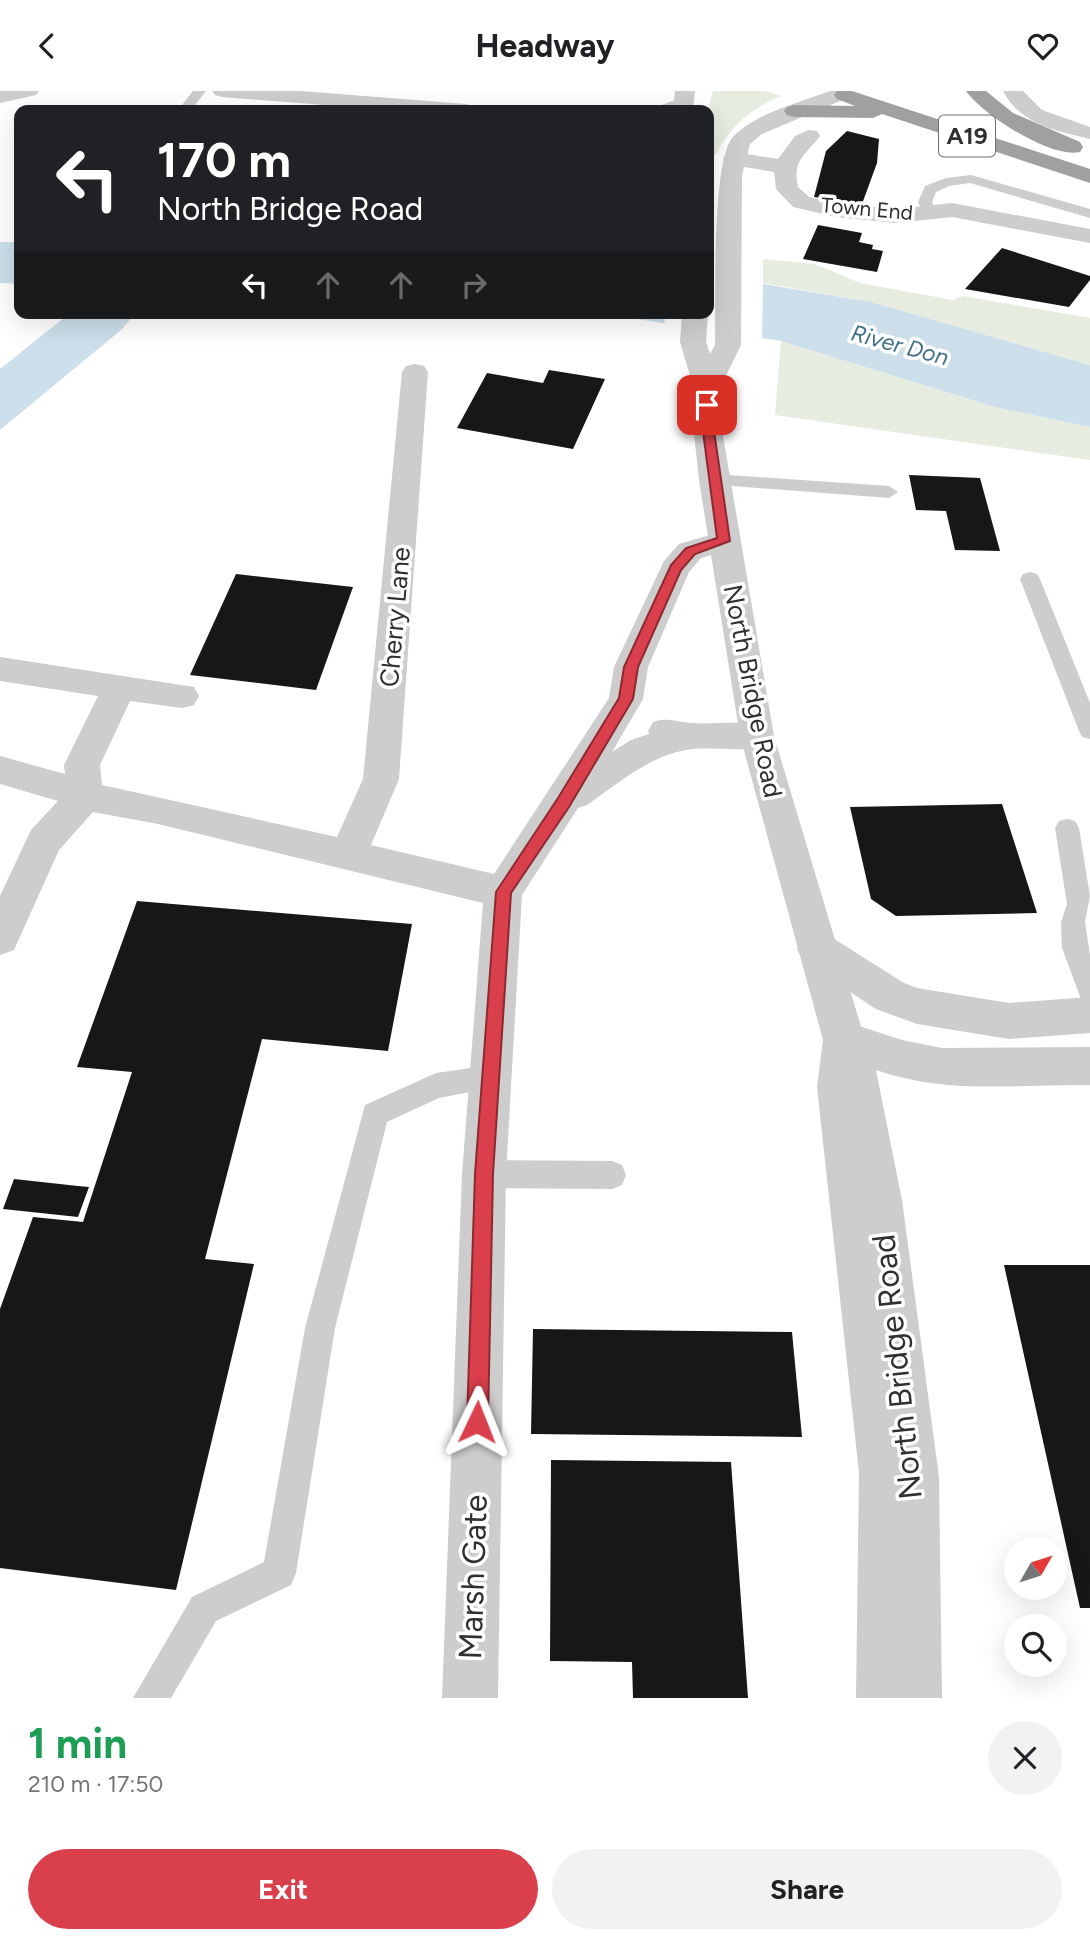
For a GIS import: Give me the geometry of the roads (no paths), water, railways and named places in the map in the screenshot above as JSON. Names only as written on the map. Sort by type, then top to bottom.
[{"type":"highway","points":[[815,91],[849,93]]},
{"type":"highway","name":"A19","points":[[976,91],[981,100],[1016,123],[1090,154]]},
{"type":"highway","name":"A19","points":[[849,93],[903,115],[1090,176]]},
{"type":"highway","points":[[794,111],[833,110],[903,115]]},
{"type":"street","points":[[0,97],[29,91]]},
{"type":"street","points":[[222,91],[327,105],[475,101]]},
{"type":"street","points":[[1013,91],[1016,101],[1030,111],[1090,133]]},
{"type":"street","name":"North Bridge Road","points":[[707,386],[728,345],[732,257],[731,175],[740,142],[754,129],[794,111],[849,93]]},
{"type":"street","points":[[734,159],[786,167],[796,147],[809,136]]},
{"type":"street","name":"Town End","points":[[786,167],[787,189],[801,202],[881,215],[952,210],[1090,236]]},
{"type":"street","name":"North Bridge Road","points":[[695,319],[693,342],[707,386],[707,424],[714,480],[757,736],[844,1041],[838,1087],[899,1475],[914,1698]]},
{"type":"street","name":"Cherry Lane","points":[[348,856],[381,779],[415,372]]},
{"type":"street","name":"Marsh Gate","points":[[470,1698],[484,1174],[503,892],[563,802],[626,699],[631,667],[676,568],[691,551],[724,541]]},
{"type":"street","points":[[0,669],[182,696]]},
{"type":"street","points":[[0,938],[44,841],[85,796],[82,765],[119,687]]},
{"type":"street","name":"Marsh Gate","points":[[626,699],[642,717],[666,731],[691,736],[757,736]]},
{"type":"street","name":"Marsh Gate","points":[[563,802],[643,749],[691,736]]},
{"type":"street","points":[[0,770],[46,781],[85,796],[158,810],[503,892]]},
{"type":"street","points":[[817,949],[890,996],[917,1006],[1009,1021],[1090,1015]]},
{"type":"street","points":[[1047,1018],[1071,1024],[1090,1036]]},
{"type":"street","points":[[844,1041],[922,1064],[971,1067],[1090,1066]]},
{"type":"street","name":"North Bridge Road","points":[[884,1698],[899,1475]]},
{"type":"lane","points":[[188,105],[200,91]]},
{"type":"lane","name":"Town End","points":[[930,213],[925,202],[930,189],[946,182],[971,179],[1090,214]]},
{"type":"lane","points":[[714,480],[889,492]]},
{"type":"lane","points":[[1030,579],[1090,730]]},
{"type":"lane","points":[[1067,828],[1079,904],[1073,922],[1075,948],[1090,991]]},
{"type":"lane","points":[[151,1698],[204,1609],[279,1573],[320,1328],[375,1114],[436,1086],[491,1077]]},
{"type":"lane","points":[[484,1174],[612,1175]]},
{"type":"water","points":[[0,242],[14,242],[14,284],[0,283]]},
{"type":"water","name":"River Don","points":[[714,276],[871,302],[1090,365],[1090,427],[995,407],[781,341],[637,319],[714,319]]},
{"type":"water","points":[[62,319],[131,319],[121,330],[0,430],[0,369]]}]
